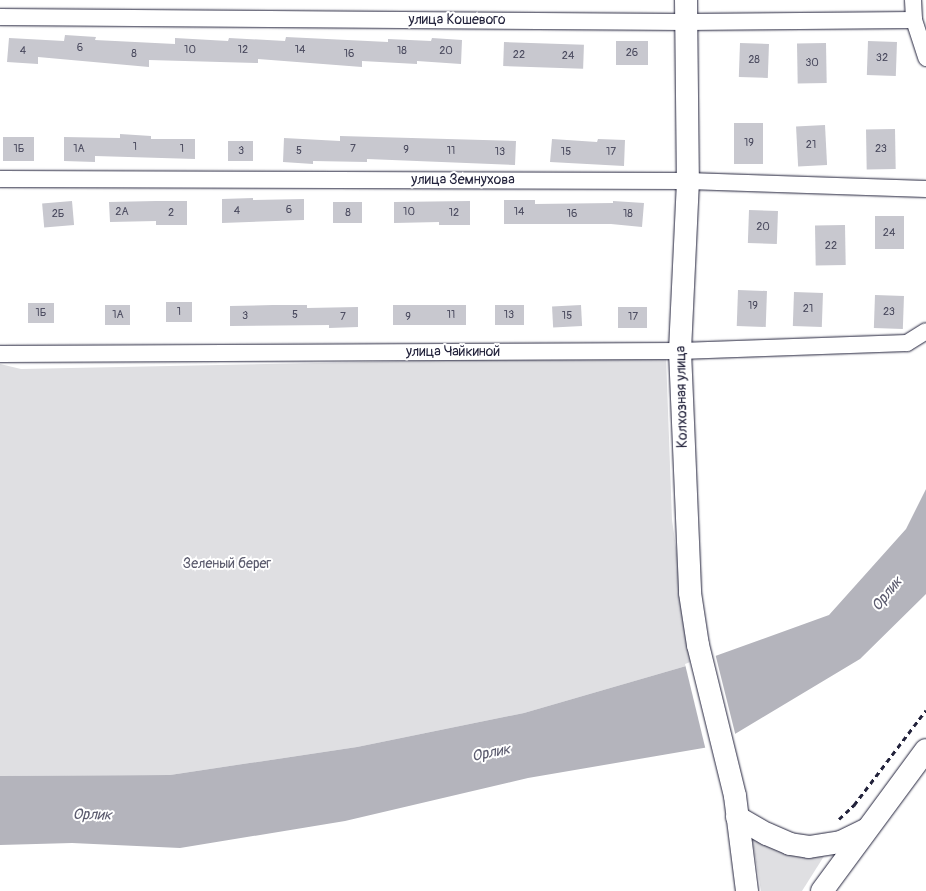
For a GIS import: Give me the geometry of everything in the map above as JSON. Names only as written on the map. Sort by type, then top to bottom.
[{"type":"main road","name":"Колхозная улица","points":[[686,0],[688,181],[680,351],[689,584],[698,645],[733,789],[747,891]]},
{"type":"main road","points":[[822,891],[926,750]]},
{"type":"main road","points":[[737,817],[775,838],[790,844],[809,847],[841,842],[867,830]]},
{"type":"street","points":[[913,0],[914,20],[926,58]]},
{"type":"street","name":"улица Кошевого","points":[[0,17],[686,22],[914,20]]},
{"type":"street","name":"улица Земнухова","points":[[0,179],[688,181],[926,189]]},
{"type":"street","name":"улица Чайкиной","points":[[0,354],[680,351],[906,342],[926,331]]},
{"type":"path","points":[[836,822],[854,805],[926,710]]},
{"type":"green space","name":"Зеленый берег","points":[[666,356],[672,520],[693,664],[524,713],[357,747],[170,775],[0,776],[0,364],[21,369]]},
{"type":"green space","points":[[752,838],[826,853],[802,891],[761,891]]},
{"type":"water","name":"Орлик","points":[[926,489],[926,594],[860,659],[715,746],[528,778],[345,821],[180,848],[72,843],[0,845],[0,776],[170,775],[357,747],[524,713],[693,664],[829,615],[906,529]]},
{"type":"pier","points":[[715,653],[736,737],[716,749],[706,751],[685,664]]},
{"type":"building","points":[[65,35],[96,37],[95,40],[175,44],[175,38],[228,41],[229,38],[285,41],[286,37],[388,42],[388,39],[431,41],[432,38],[462,40],[461,64],[417,61],[417,64],[362,61],[362,67],[258,59],[258,63],[149,60],[149,67],[38,57],[38,64],[7,62],[9,38],[64,41]]},
{"type":"building","points":[[616,41],[648,41],[648,65],[616,65]]},
{"type":"building","points":[[868,41],[897,42],[896,76],[867,75]]},
{"type":"building","points":[[504,42],[584,45],[583,69],[503,66]]},
{"type":"building","points":[[740,43],[769,44],[768,78],[739,77]]},
{"type":"building","points":[[826,43],[827,83],[798,84],[797,44]]},
{"type":"building","points":[[734,123],[763,123],[763,164],[734,164]]},
{"type":"building","points":[[825,125],[827,165],[798,166],[796,127]]},
{"type":"building","points":[[895,129],[896,169],[867,170],[866,130]]},
{"type":"building","points":[[120,134],[151,136],[151,139],[195,139],[195,159],[95,156],[95,162],[64,161],[64,137],[120,138]]},
{"type":"building","points":[[340,136],[516,141],[515,165],[367,159],[367,162],[313,161],[313,164],[283,162],[284,138],[340,141]]},
{"type":"building","points":[[3,137],[34,137],[34,161],[3,161]]},
{"type":"building","points":[[552,139],[597,142],[598,139],[625,140],[624,166],[550,162]]},
{"type":"building","points":[[228,141],[253,141],[253,161],[228,161]]},
{"type":"building","points":[[253,198],[253,200],[304,199],[304,220],[222,223],[222,199]]},
{"type":"building","points":[[504,200],[535,200],[535,204],[613,203],[613,201],[644,203],[642,227],[611,224],[504,224]]},
{"type":"building","points":[[72,201],[74,225],[44,228],[42,204]]},
{"type":"building","points":[[187,201],[187,225],[156,225],[156,221],[110,222],[109,202]]},
{"type":"building","points":[[470,201],[470,225],[439,225],[439,222],[394,223],[394,202]]},
{"type":"building","points":[[333,202],[362,202],[362,223],[333,223]]},
{"type":"building","points":[[749,210],[778,211],[777,244],[748,243]]},
{"type":"building","points":[[875,216],[904,216],[904,249],[875,249]]},
{"type":"building","points":[[845,225],[846,265],[816,266],[815,226]]},
{"type":"building","points":[[738,290],[767,291],[766,327],[737,326]]},
{"type":"building","points":[[794,292],[823,293],[822,327],[793,326]]},
{"type":"building","points":[[875,295],[904,296],[903,329],[874,328]]},
{"type":"building","points":[[166,302],[192,302],[192,322],[166,322]]},
{"type":"building","points":[[28,303],[54,303],[54,323],[28,323]]},
{"type":"building","points":[[105,305],[130,305],[130,325],[105,325]]},
{"type":"building","points":[[307,305],[307,308],[358,307],[358,327],[329,328],[329,325],[230,326],[230,306]]},
{"type":"building","points":[[393,305],[466,305],[466,325],[393,325]]},
{"type":"building","points":[[495,305],[524,305],[524,325],[495,325]]},
{"type":"building","points":[[581,305],[582,326],[553,327],[552,307]]},
{"type":"building","points":[[618,307],[647,307],[647,328],[618,328]]}]
